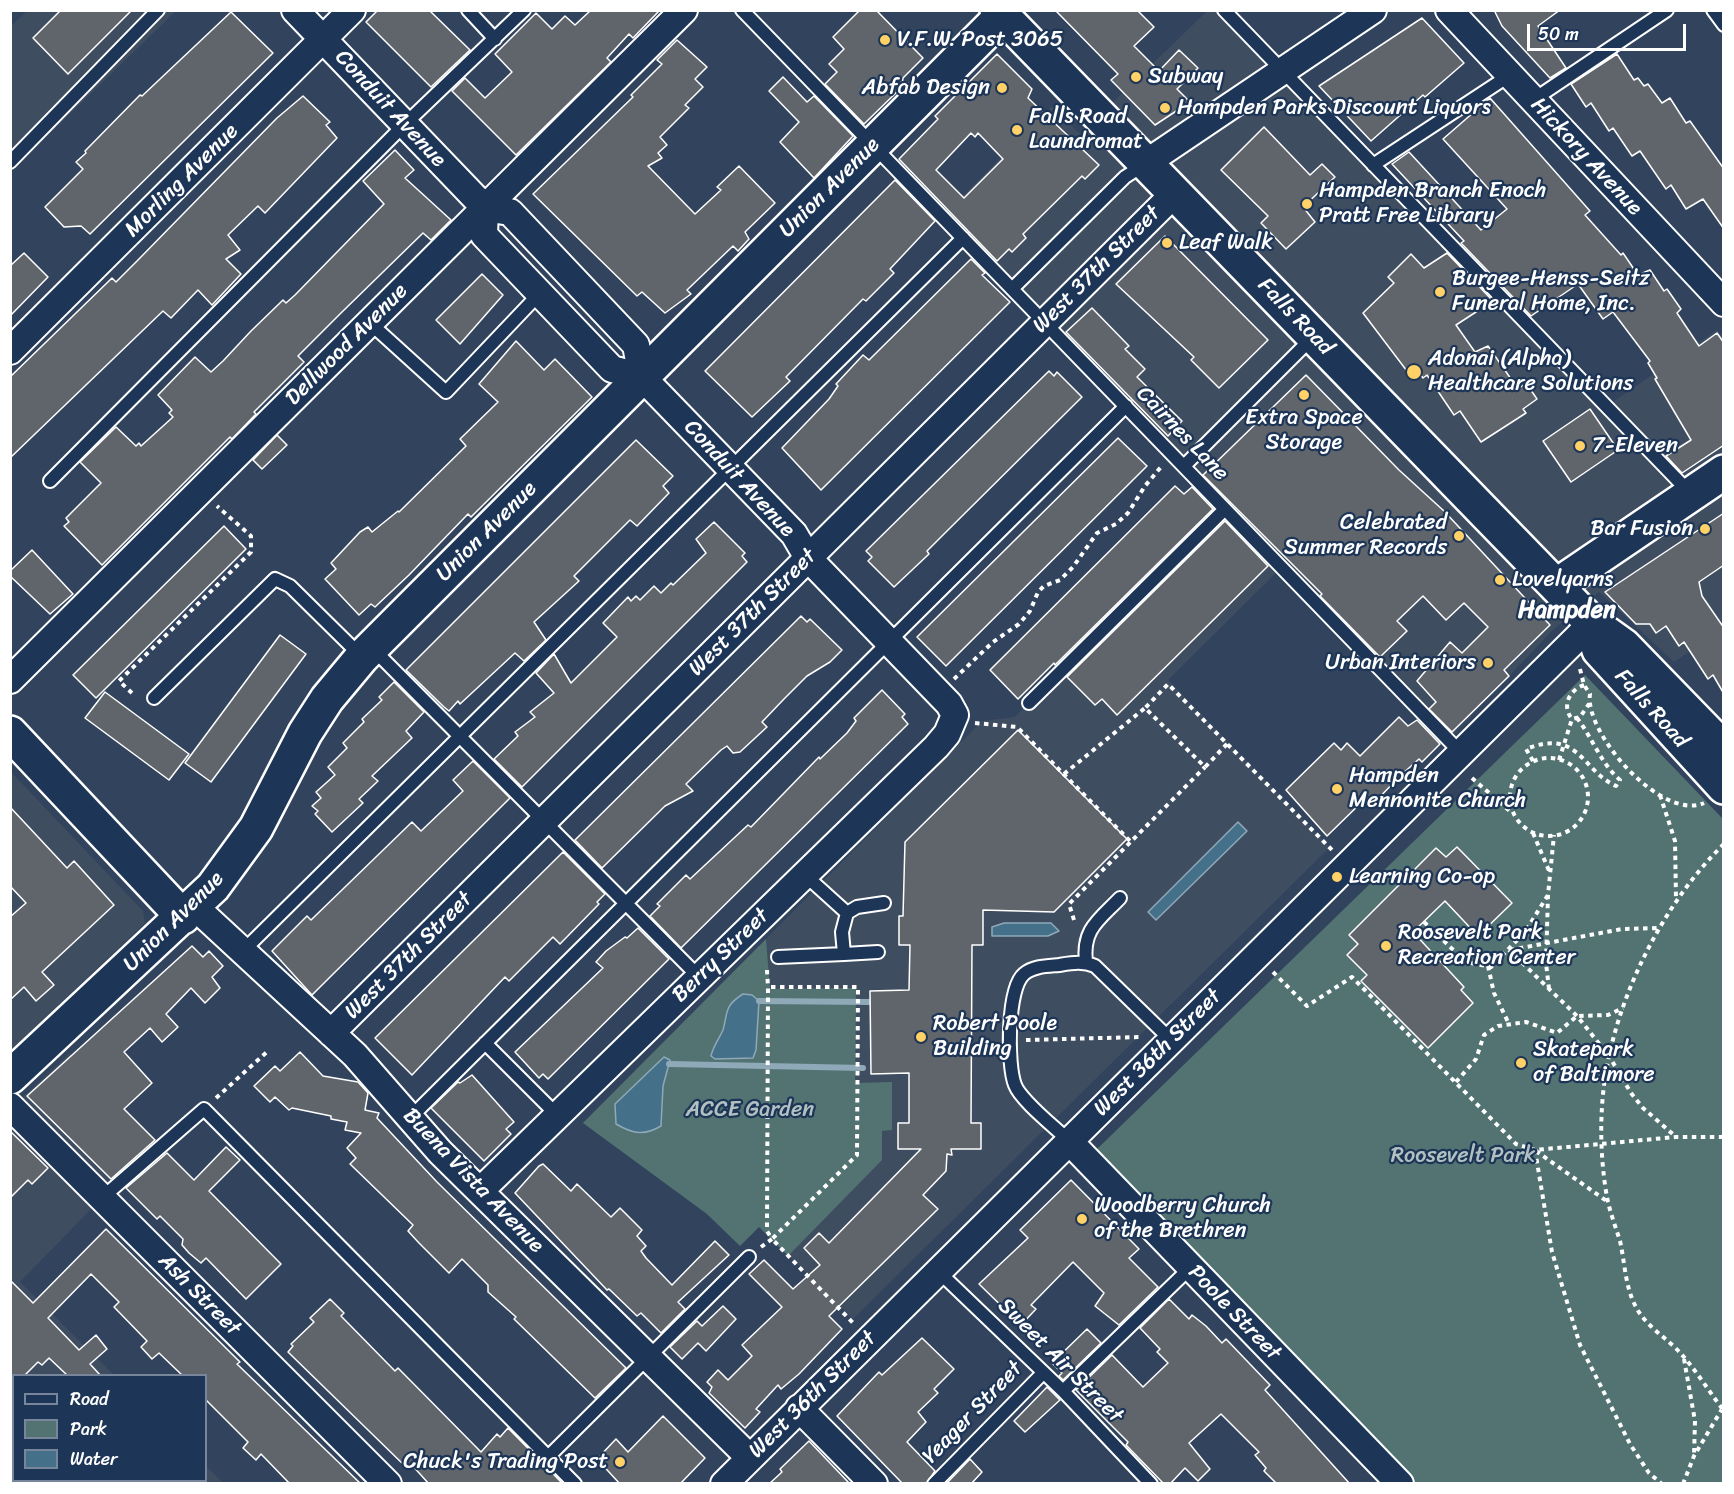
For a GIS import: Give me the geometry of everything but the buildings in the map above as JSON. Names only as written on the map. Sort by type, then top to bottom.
[{"type":"street","name":"Conduit Avenue","points":[[295,10],[485,208]]},
{"type":"street","name":"Morling Avenue","points":[[10,351],[352,10]]},
{"type":"street","name":"Dellwood Avenue","points":[[10,680],[684,10]]},
{"type":"street","points":[[1146,163],[1373,10]]},
{"type":"street","name":"Hickory Avenue","points":[[1449,10],[1724,303]]},
{"type":"street","name":"Union Avenue","points":[[10,1077],[189,912],[226,870],[256,828],[305,733],[327,699],[367,652],[873,146],[1000,13]]},
{"type":"street","name":"Falls Road","points":[[1000,13],[1592,623],[1624,646],[1724,749]]},
{"type":"street","name":"West 37th Street","points":[[331,1034],[1174,193]]},
{"type":"street","points":[[485,208],[510,212],[636,345],[642,377],[612,369],[484,236],[485,208]]},
{"type":"street","name":"Conduit Avenue","points":[[642,377],[794,534],[808,558],[965,719]]},
{"type":"street","points":[[1556,586],[1724,472]]},
{"type":"street","name":"Falls Road","points":[[1592,623],[1599,650],[1714,795]]},
{"type":"street","name":"West 36th Street","points":[[724,1484],[1592,623]]},
{"type":"street","name":"Berry Street","points":[[480,1191],[947,734],[965,719]]},
{"type":"street","name":"Buena Vista Avenue","points":[[10,733],[189,912],[243,951],[380,1080],[480,1191],[750,1458]]},
{"type":"street","name":"Ash Street","points":[[10,1106],[388,1484]]},
{"type":"street","name":"Poole Street","points":[[1069,1141],[1400,1484]]},
{"type":"street","points":[[799,1408],[874,1484]]},
{"type":"lane","points":[[10,162],[158,10]]},
{"type":"lane","points":[[468,10],[495,39]]},
{"type":"lane","points":[[50,481],[404,125],[524,10]]},
{"type":"lane","name":"Cairnes Lane","points":[[742,10],[1461,753]]},
{"type":"lane","points":[[1224,10],[1692,494]]},
{"type":"lane","points":[[1533,100],[1667,10]]},
{"type":"lane","points":[[1713,10],[1724,25]]},
{"type":"lane","points":[[1373,165],[1510,75]]},
{"type":"lane","points":[[1012,289],[1125,177],[1146,163]]},
{"type":"lane","points":[[243,951],[730,466],[963,238]]},
{"type":"lane","points":[[370,323],[446,392],[540,294]]},
{"type":"lane","points":[[1184,466],[1314,336]]},
{"type":"lane","points":[[411,1117],[1126,406]]},
{"type":"lane","points":[[1029,703],[1225,509]]},
{"type":"lane","points":[[154,698],[275,579],[290,586],[461,735],[699,977]]},
{"type":"lane","points":[[805,875],[847,913]]},
{"type":"lane","points":[[1086,962],[1085,938],[1091,928],[1119,898]]},
{"type":"lane","points":[[844,954],[842,932],[847,913],[857,908],[884,903]]},
{"type":"lane","points":[[778,957],[878,952]]},
{"type":"lane","points":[[1069,1141],[1015,1088],[1012,1075],[1011,999],[1016,983],[1025,973],[1040,966],[1086,962],[1095,966],[1171,1041]]},
{"type":"lane","points":[[485,1043],[558,1116]]},
{"type":"lane","points":[[102,1198],[204,1109],[575,1484]]},
{"type":"lane","points":[[549,1456],[749,1257]]},
{"type":"lane","points":[[1063,1391],[1190,1268]]},
{"type":"lane","name":"Sweet Air Street","points":[[939,1271],[1063,1391],[1151,1484]]},
{"type":"lane","name":"Yeager Street","points":[[934,1484],[1043,1372]]},
{"type":"path","points":[[951,682],[993,642],[1019,624],[1030,611],[1038,592],[1044,586],[1060,580],[1073,567],[1097,532],[1116,524],[1128,513],[1145,486],[1165,463]]},
{"type":"path","points":[[132,693],[119,681],[251,552],[251,537],[230,517]]},
{"type":"path","points":[[1559,760],[1574,718],[1586,712],[1589,703],[1590,694],[1584,685],[1580,668]]},
{"type":"path","points":[[1064,774],[1145,708],[1168,684],[1335,853]]},
{"type":"path","points":[[1533,761],[1526,749],[1548,743],[1563,746],[1582,755],[1606,781],[1616,786],[1620,780],[1608,766],[1592,738],[1568,714],[1568,699],[1576,688],[1584,685]]},
{"type":"path","points":[[1589,703],[1603,734],[1634,776],[1659,794],[1686,804],[1699,805],[1714,795]]},
{"type":"path","points":[[1145,708],[1205,767]]},
{"type":"path","points":[[965,719],[1017,727],[1130,841]]},
{"type":"path","points":[[1074,920],[1069,904],[1227,744]]},
{"type":"path","points":[[1513,813],[1509,798],[1512,783],[1533,761],[1546,757],[1573,766],[1581,775],[1589,798],[1588,809],[1575,827],[1554,835],[1533,832]]},
{"type":"path","points":[[1472,778],[1533,832],[1550,876]]},
{"type":"path","points":[[1659,794],[1675,841],[1676,900]]},
{"type":"path","points":[[1549,989],[1546,944],[1554,835]]},
{"type":"path","points":[[1683,1484],[1694,1456],[1723,1410],[1683,1355],[1649,1324],[1636,1308],[1627,1282],[1620,1242],[1608,1202],[1602,1109],[1609,1056],[1624,1008],[1660,928],[1691,878],[1724,844]]},
{"type":"path","points":[[1424,922],[1466,962],[1491,967],[1525,932],[1548,895]]},
{"type":"path","points":[[1509,950],[1622,929],[1660,928]]},
{"type":"path","points":[[1509,950],[1577,1016],[1609,1056],[1631,1093],[1643,1108],[1676,1137]]},
{"type":"path","points":[[1488,966],[1494,993],[1509,1024]]},
{"type":"path","points":[[1273,972],[1307,1006],[1352,977],[1516,1144],[1535,1150],[1608,1202]]},
{"type":"path","points":[[772,1239],[858,1155],[858,987],[768,987],[767,1232],[772,1239],[854,1325]]},
{"type":"path","points":[[1455,1082],[1476,1059],[1484,1035],[1498,1026],[1526,1022],[1557,1033],[1577,1016],[1608,1014],[1624,1008]]},
{"type":"path","points":[[1023,1040],[1145,1037]]},
{"type":"path","points":[[204,1109],[269,1050]]},
{"type":"path","points":[[1535,1150],[1676,1137],[1724,1137]]},
{"type":"path","points":[[1535,1150],[1552,1252],[1580,1345],[1630,1444],[1649,1473],[1662,1484]]},
{"type":"path","points":[[1683,1355],[1695,1421],[1694,1456]]},
{"type":"shaded area","points":[[27,11],[176,11],[11,171],[10,27]]},
{"type":"shaded area","points":[[1207,11],[1230,11],[1607,406],[1717,330],[1723,337],[1723,629],[1674,662],[1599,592],[1555,628],[1452,736],[1284,565],[1168,680],[1330,847],[853,1319],[759,1227],[740,1246],[707,1214],[583,1123],[982,721],[1015,717],[1216,512],[1126,406],[938,221],[1052,106],[1080,134]]},
{"type":"shaded area","points":[[11,772],[143,911],[145,923],[11,1050]]},
{"type":"shaded area","points":[[70,1053],[163,1149],[102,1198],[20,1282],[113,1374],[12,1374],[12,1440],[11,1439],[11,1108]]},
{"type":"shaded area","points":[[207,1467],[223,1483],[64,1484],[61,1482],[207,1482]]},
{"type":"green space","name":"Roosevelt Park","points":[[1585,675],[1723,819],[1723,1483],[1415,1483],[1096,1150]]},
{"type":"green space","name":"ACCE Garden","points":[[766,939],[770,989],[856,988],[855,1083],[892,1082],[892,1130],[882,1131],[882,1160],[788,1256],[759,1227],[740,1246],[707,1214],[583,1123]]},
{"type":"water","points":[[1238,822],[1247,831],[1156,920],[1148,912]]},
{"type":"water","points":[[1004,923],[1051,923],[1059,931],[1048,936],[992,936],[992,927]]},
{"type":"water","points":[[743,994],[752,995],[759,1001],[756,1050],[753,1058],[715,1059],[711,1056],[712,1052],[723,1030],[728,1010],[733,1002]]},
{"type":"water","points":[[664,1057],[670,1060],[663,1086],[661,1126],[649,1131],[638,1132],[616,1124],[615,1104]]},
{"type":"waterway","points":[[759,1001],[870,1002]]},
{"type":"waterway","points":[[669,1064],[863,1068]]},
{"type":"place","name":"V.F.W. Post 3065","points":[[885,40]]},
{"type":"place","name":"Subway","points":[[1136,77]]},
{"type":"place","name":"Abfab Design","points":[[1002,88]]},
{"type":"place","name":"Hampden Parks Discount Liquors","points":[[1165,108]]},
{"type":"place","name":"Falls Road Laundromat","points":[[1017,130]]},
{"type":"place","name":"Hampden Branch Enoch Pratt Free Library","points":[[1307,204]]},
{"type":"place","name":"Leaf Walk","points":[[1167,243]]},
{"type":"place","name":"Burgee-Henss-Seitz Funeral Home, Inc.","points":[[1440,292]]},
{"type":"place","name":"Adonai (Alpha) Healthcare Solutions","points":[[1414,372]]},
{"type":"place","name":"Extra Space Storage","points":[[1304,395]]},
{"type":"place","name":"7-Eleven","points":[[1580,446]]},
{"type":"place","name":"Bar Fusion","points":[[1705,529]]},
{"type":"place","name":"Celebrated Summer Records","points":[[1459,536]]},
{"type":"place","name":"Lovelyarns","points":[[1500,580]]},
{"type":"place","name":"Urban Interiors","points":[[1488,663]]},
{"type":"place","name":"Hampden Mennonite Church","points":[[1337,789]]},
{"type":"place","name":"Learning Co-op","points":[[1337,877]]},
{"type":"place","name":"Roosevelt Park Recreation Center","points":[[1386,946]]},
{"type":"place","name":"Robert Poole Building","points":[[921,1037]]},
{"type":"place","name":"Skatepark of Baltimore","points":[[1521,1063]]},
{"type":"place","name":"Woodberry Church of the Brethren","points":[[1082,1219]]},
{"type":"place","name":"Chuck's Trading Post","points":[[620,1462]]},
{"type":"district","name":"Hampden","points":[[1567,611]]}]
